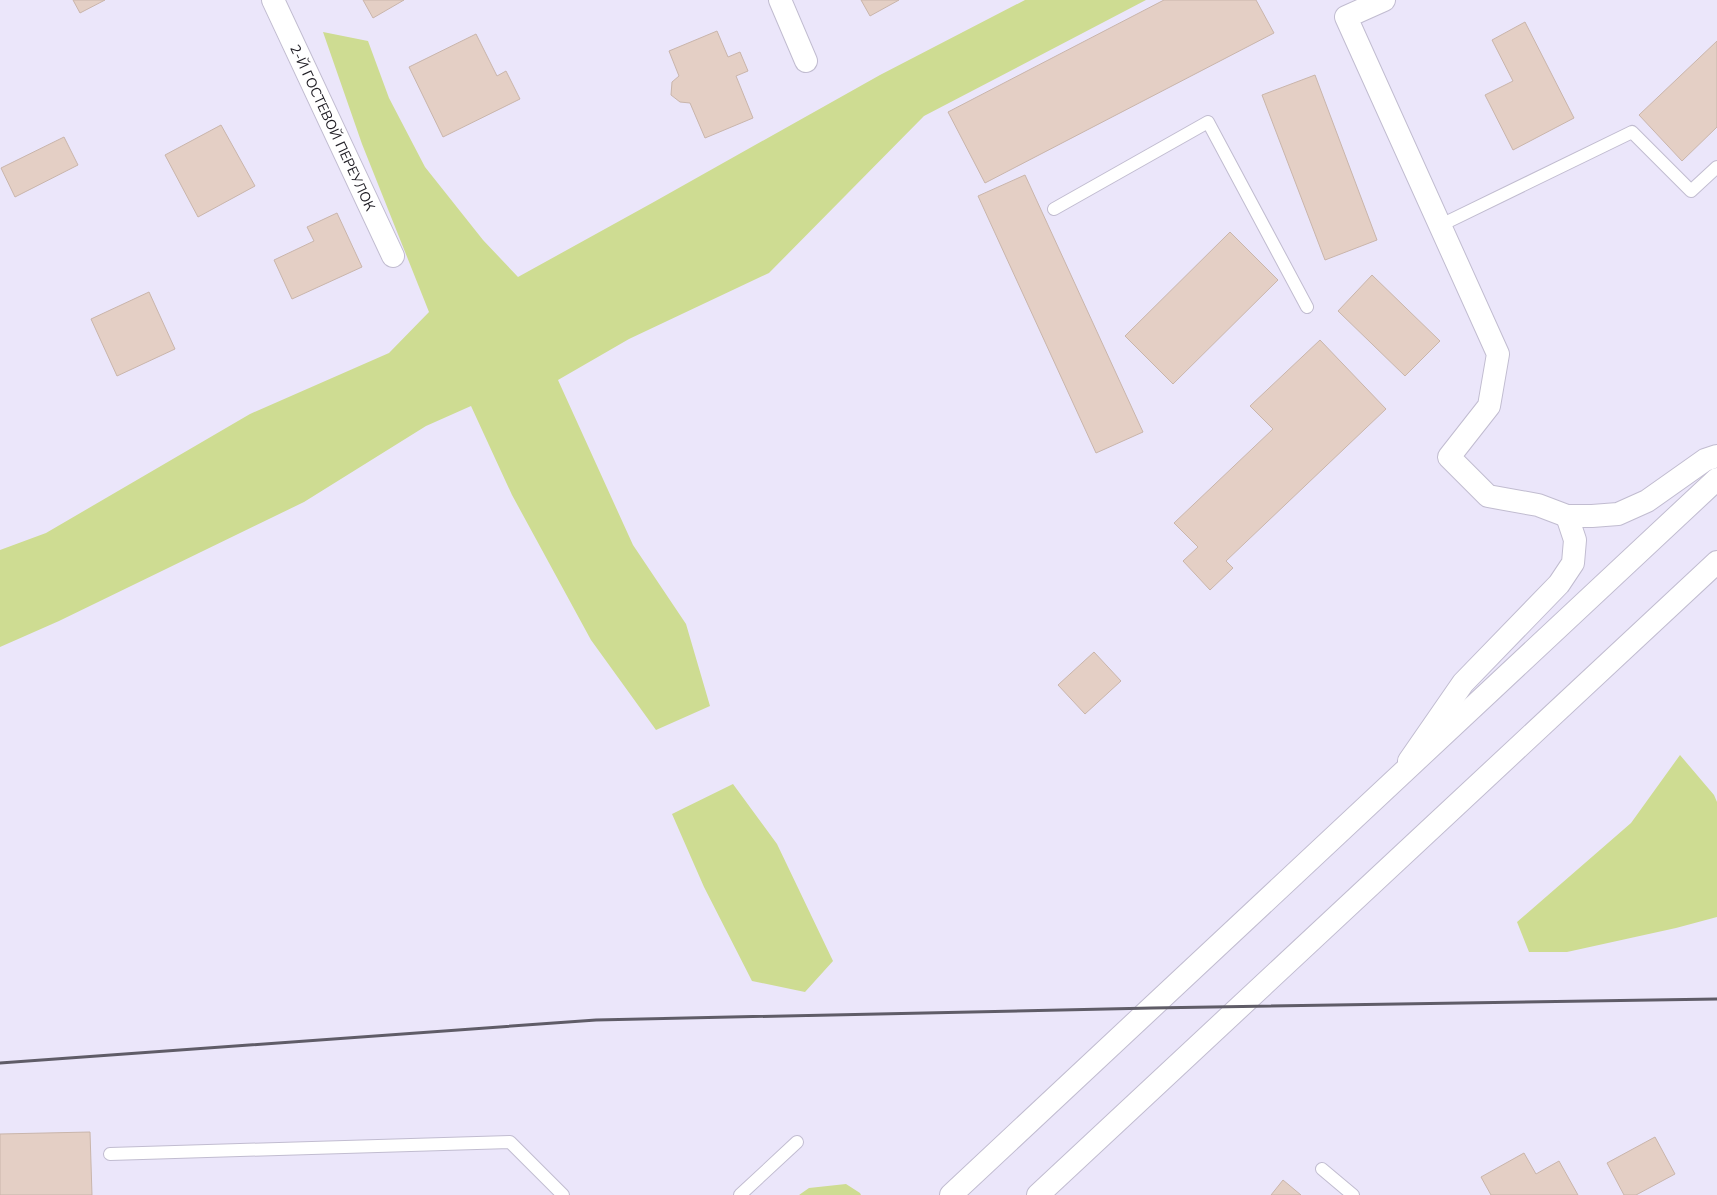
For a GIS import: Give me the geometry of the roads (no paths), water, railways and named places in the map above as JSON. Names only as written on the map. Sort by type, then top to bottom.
[{"type":"main road","name":"2-Й ГОСТЕВОЙ ПЕРЕУЛОК","points":[[273,0],[394,256]]},
{"type":"main road","points":[[780,0],[806,60]]},
{"type":"main road","points":[[1384,0],[1342,8],[1498,354],[1489,406],[1449,457],[1488,496],[1538,505],[1567,516],[1592,516],[1618,514],[1647,501],[1705,460],[1717,456]]},
{"type":"main road","points":[[951,1195],[1717,479]]},
{"type":"main road","points":[[1397,778],[1463,683],[1559,584],[1573,563],[1575,540],[1567,516]]},
{"type":"main road","points":[[1038,1195],[1717,562]]},
{"type":"lane","points":[[1054,209],[1208,122],[1307,307]]},
{"type":"lane","points":[[1441,225],[1632,132],[1691,191],[1717,167]]},
{"type":"lane","points":[[110,1154],[510,1142],[563,1195]]},
{"type":"lane","points":[[740,1195],[797,1142]]},
{"type":"lane","points":[[1322,1169],[1353,1195]]},
{"type":"railway","points":[[0,1063],[596,1020],[1152,1008],[1717,999]]}]
